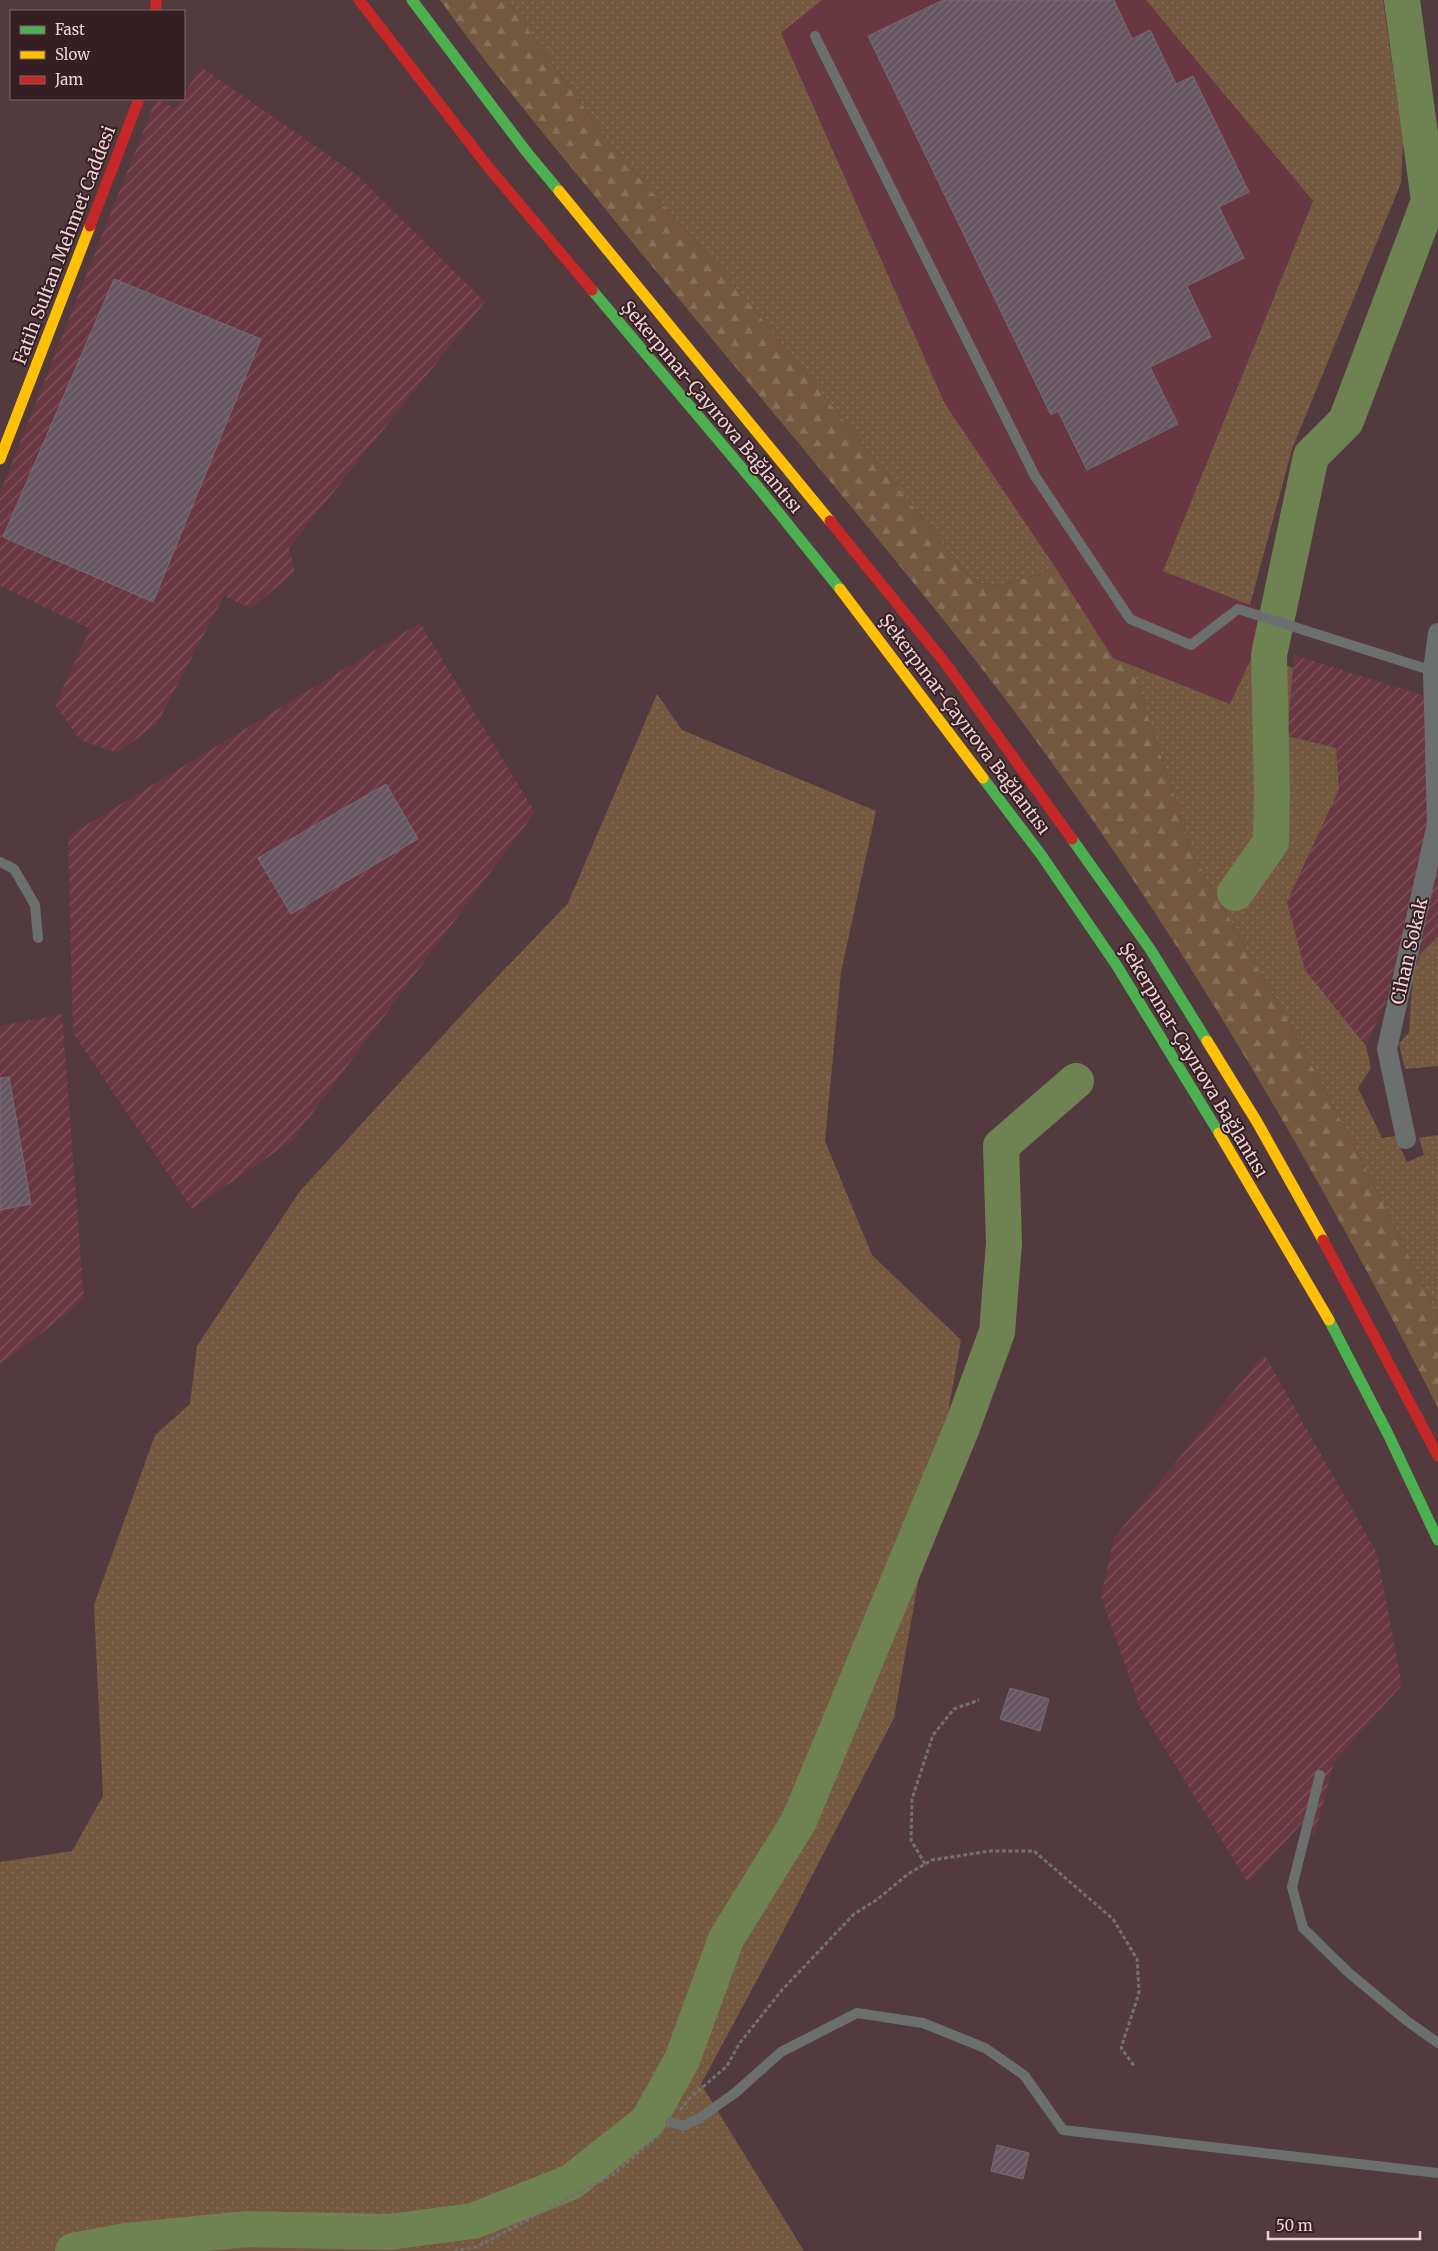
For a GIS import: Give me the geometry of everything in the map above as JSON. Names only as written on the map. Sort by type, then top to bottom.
[{"type":"main road","name":"Şekerpınar-Çayırova Bağlantısı","points":[[359,0],[489,168],[762,492],[869,625],[1042,856],[1117,966],[1221,1136],[1329,1320],[1388,1434],[1438,1540]]},
{"type":"main road","name":"Şekerpınar-Çayırova Bağlantısı","points":[[412,0],[525,150],[805,489],[946,664],[1150,949],[1257,1122],[1356,1299],[1438,1456]]},
{"type":"main road","name":"Fatih Sultan Mehmet Caddesi","points":[[0,459],[139,100]]},
{"type":"street","name":"Cihan Sokak","points":[[1406,1139],[1387,1049],[1437,824],[1435,672],[1438,633]]},
{"type":"lane","points":[[816,36],[1034,476],[1130,619],[1191,645],[1238,609],[1435,672]]},
{"type":"lane","points":[[0,862],[14,869],[35,905],[38,938]]},
{"type":"lane","points":[[1320,1775],[1292,1887],[1302,1928],[1349,1972],[1407,2021],[1438,2043]]},
{"type":"lane","points":[[670,2122],[684,2126],[701,2117],[735,2092],[781,2052],[857,2012],[923,2023],[985,2048],[1024,2075],[1063,2130],[1438,2173]]},
{"type":"path","points":[[925,1864],[911,1840],[912,1799],[933,1735],[954,1709],[979,1700]]},
{"type":"shaded area","points":[[822,0],[1146,0],[1313,201],[1164,570],[1272,614],[1231,704],[1113,658],[945,404],[781,32]]},
{"type":"shaded area","points":[[201,67],[357,175],[485,302],[289,548],[295,572],[251,608],[224,596],[157,724],[117,753],[80,740],[55,705],[90,629],[0,586],[0,493],[156,100],[175,108],[180,100],[185,100],[185,92]]},
{"type":"shaded area","points":[[420,623],[535,812],[292,1141],[192,1209],[73,1033],[68,836]]},
{"type":"shaded area","points":[[1294,655],[1438,700],[1438,937],[1394,983],[1366,1046],[1305,970],[1287,902],[1339,789],[1336,748],[1287,736]]},
{"type":"shaded area","points":[[62,1014],[84,1300],[0,1365],[0,1026]]},
{"type":"shaded area","points":[[1264,1354],[1377,1553],[1402,1685],[1334,1763],[1314,1836],[1303,1822],[1248,1883],[1140,1708],[1101,1596],[1114,1538]]},
{"type":"green space","points":[[440,0],[507,0],[610,144],[745,298],[973,581],[996,586],[1040,574],[1055,567],[1113,658],[1131,665],[1194,857],[1285,1015],[1355,1147],[1438,1315],[1438,1408],[1330,1205],[1273,1105],[1214,1006],[1152,908],[1087,813],[1020,719],[950,628],[540,129],[479,53]]},
{"type":"green space","points":[[507,0],[822,0],[781,33],[945,404],[1055,567],[1040,574],[996,586],[973,581],[745,298],[610,144]]},
{"type":"green space","points":[[1146,0],[1383,0],[1403,141],[1401,183],[1292,449],[1250,605],[1163,571],[1313,201]]},
{"type":"green space","points":[[1254,653],[1293,668],[1287,736],[1336,748],[1339,789],[1287,902],[1305,970],[1366,1046],[1371,1068],[1358,1088],[1382,1138],[1395,1136],[1407,1162],[1424,1155],[1419,1138],[1438,1135],[1438,1315],[1355,1147],[1285,1015],[1194,857],[1131,665],[1230,704]]},
{"type":"green space","points":[[657,694],[682,730],[876,811],[841,972],[825,1141],[872,1255],[961,1340],[894,1718],[701,2084],[804,2251],[0,2251],[0,1862],[72,1851],[103,1796],[94,1605],[155,1435],[190,1404],[197,1346],[300,1191],[479,996],[568,903]]},
{"type":"green space","points":[[1438,937],[1438,1066],[1405,1069],[1399,1044],[1409,1032],[1413,972],[1420,956]]},
{"type":"building","points":[[943,0],[1114,0],[1132,39],[1150,30],[1176,84],[1193,76],[1249,192],[1219,207],[1244,258],[1187,286],[1211,337],[1150,367],[1178,424],[1087,470],[1058,411],[1051,415],[868,36]]},
{"type":"building","points":[[114,279],[261,339],[153,602],[3,537]]},
{"type":"building","points":[[386,784],[418,839],[291,914],[258,858]]},
{"type":"building","points":[[9,1077],[31,1204],[0,1210],[0,1078]]},
{"type":"building","points":[[1010,1688],[1049,1699],[1040,1731],[1000,1719]]},
{"type":"building","points":[[997,2145],[1029,2153],[1023,2179],[991,2171]]},
{"type":"waterway","points":[[1235,893],[1271,842],[1272,792],[1269,655],[1311,456],[1346,421],[1429,201],[1402,0]]},
{"type":"waterway","points":[[73,2251],[126,2241],[247,2229],[389,2232],[473,2221],[571,2182],[648,2121],[682,2060],[726,1939],[799,1821],[961,1430],[997,1332],[1004,1243],[1001,1146],[1076,1081]]},
{"type":"traffic: fast","points":[[412,0],[525,150],[559,191]]},
{"type":"traffic: fast","points":[[592,290],[762,492],[840,589]]},
{"type":"traffic: fast","points":[[983,778],[1042,856],[1117,966],[1219,1133]]},
{"type":"traffic: fast","points":[[1072,839],[1150,949],[1207,1041]]},
{"type":"traffic: fast","points":[[1329,1320],[1388,1434],[1438,1540]]},
{"type":"traffic: slow","points":[[559,191],[830,521]]},
{"type":"traffic: slow","points":[[0,459],[90,226]]},
{"type":"traffic: slow","points":[[840,589],[983,778]]},
{"type":"traffic: slow","points":[[1207,1041],[1257,1122],[1323,1240]]},
{"type":"traffic: slow","points":[[1219,1133],[1329,1320]]},
{"type":"traffic: jam","points":[[156,0],[156,10]]},
{"type":"traffic: jam","points":[[359,0],[489,168],[592,290]]},
{"type":"traffic: jam","points":[[90,226],[139,100]]},
{"type":"traffic: jam","points":[[830,521],[946,664],[1072,839]]},
{"type":"traffic: jam","points":[[1323,1240],[1438,1456]]}]
